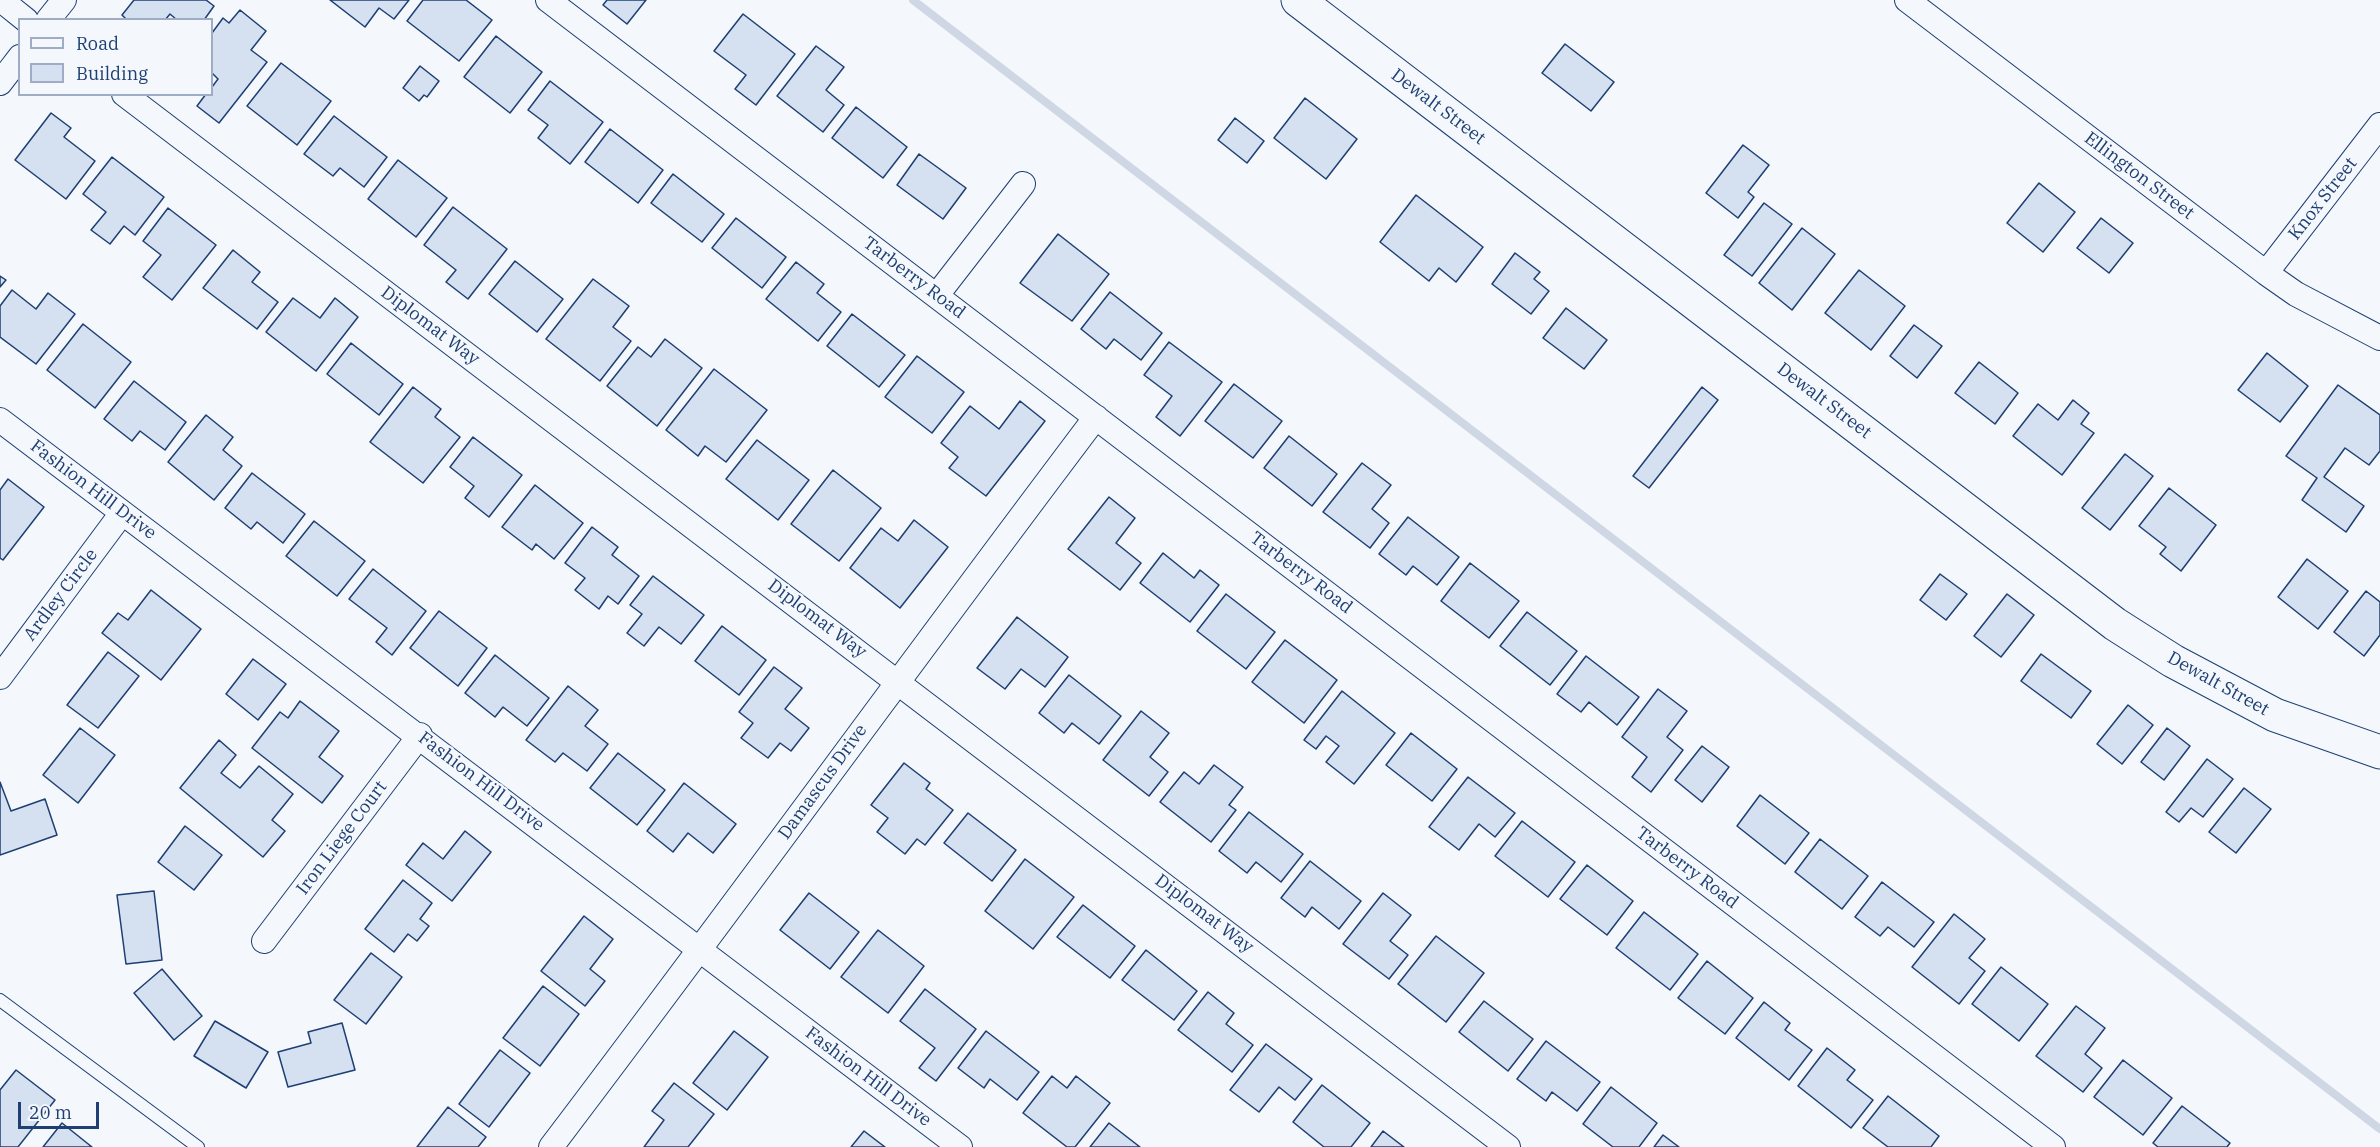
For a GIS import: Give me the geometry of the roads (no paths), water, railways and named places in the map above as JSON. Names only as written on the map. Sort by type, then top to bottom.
[{"type":"street","points":[[1,0],[24,18]]},
{"type":"street","points":[[50,18],[64,0]]},
{"type":"street","name":"Tarberry Road","points":[[548,0],[2053,1147]]},
{"type":"street","name":"Dewalt Street","points":[[1298,0],[2115,624],[2174,661],[2275,715],[2380,752]]},
{"type":"street","name":"Ellington Street","points":[[1907,0],[2266,273],[2296,294],[2380,338]]},
{"type":"street","points":[[0,83],[18,60]]},
{"type":"street","name":"Diplomat Way","points":[[127,96],[1508,1147]]},
{"type":"street","name":"Knox Street","points":[[2266,273],[2380,125]]},
{"type":"street","points":[[937,296],[1023,184]]},
{"type":"street","name":"Damascus Drive","points":[[551,1147],[701,950],[897,680],[1096,417]]},
{"type":"street","name":"Fashion Hill Drive","points":[[0,420],[420,735],[960,1147]]},
{"type":"street","name":"Ardley Circle","points":[[0,677],[122,513]]},
{"type":"street","name":"Iron Liege Court","points":[[264,941],[420,735]]},
{"type":"lane","points":[[2,1004],[198,1147]]},
{"type":"waterway","points":[[913,0],[2380,1129]]}]
